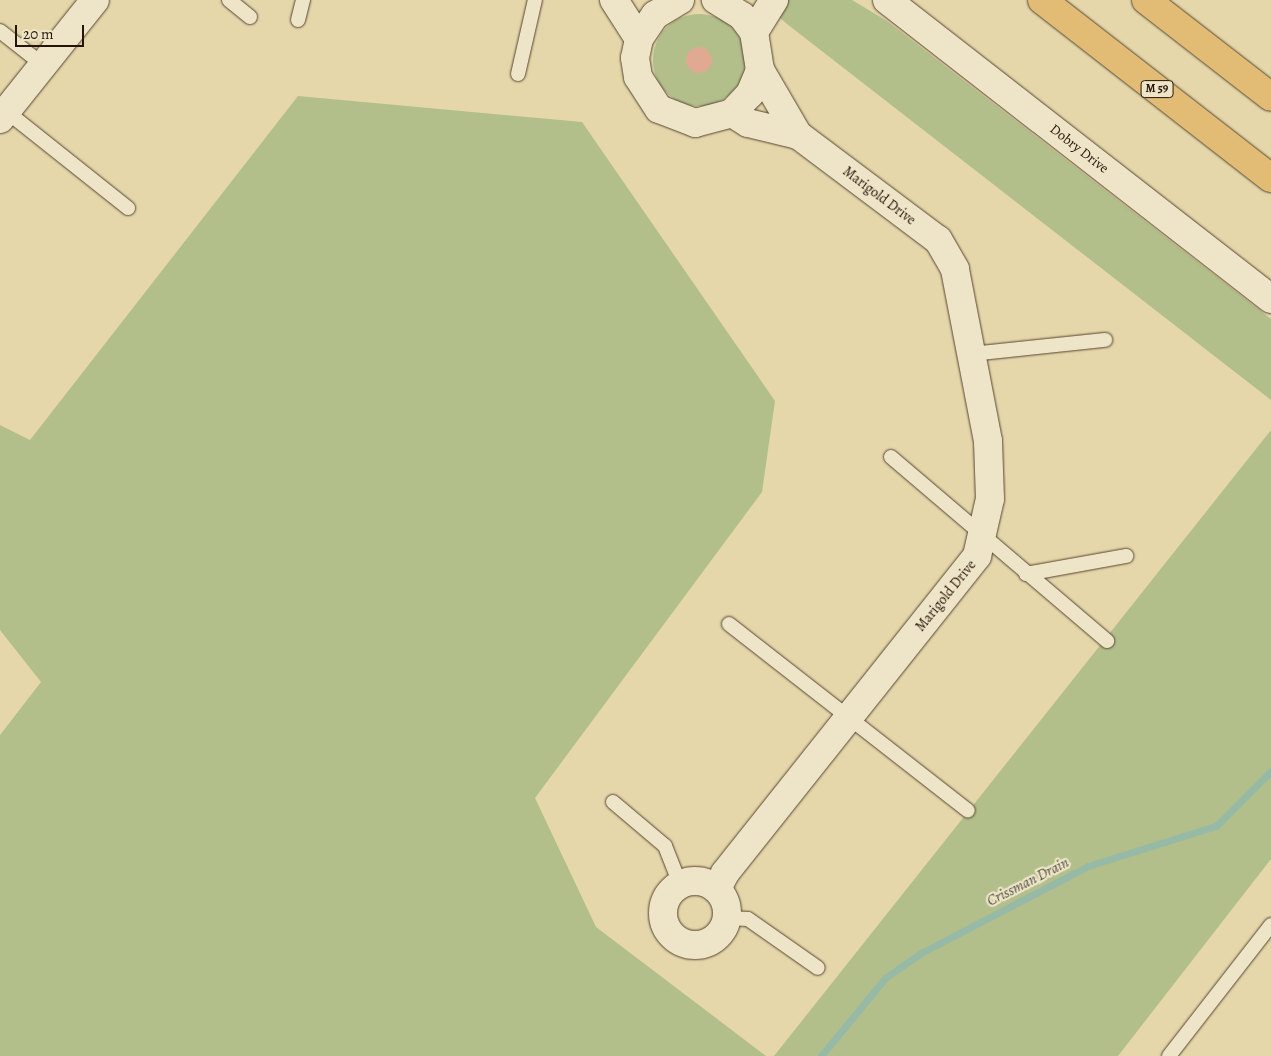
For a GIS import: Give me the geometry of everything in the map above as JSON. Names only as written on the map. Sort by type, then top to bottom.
[{"type":"highway","name":"M 59","points":[[1042,0],[1271,178]]},
{"type":"highway","points":[[1146,0],[1271,97]]},
{"type":"street","points":[[3,115],[95,0]]},
{"type":"street","points":[[614,0],[638,39],[638,78],[659,109],[695,123],[732,113],[750,94],[760,70]]},
{"type":"street","points":[[638,39],[655,15],[680,0]]},
{"type":"street","points":[[716,0],[742,16],[754,32],[774,0]]},
{"type":"street","name":"Dobry Drive","points":[[887,0],[1271,299]]},
{"type":"street","name":"Marigold Drive","points":[[717,888],[849,717],[978,556],[990,499],[988,441],[955,269],[938,240],[798,135],[760,70],[754,32]]},
{"type":"street","name":"Marigold Drive","points":[[732,113],[748,123],[798,135]]},
{"type":"street","points":[[699,881],[717,888],[728,907],[727,918],[715,938],[693,945],[681,942],[665,925],[663,913],[671,891],[680,884],[699,881]]},
{"type":"lane","points":[[229,0],[250,17]]},
{"type":"lane","points":[[298,20],[303,0]]},
{"type":"lane","points":[[518,74],[535,0]]},
{"type":"lane","points":[[0,31],[43,65]]},
{"type":"lane","points":[[3,115],[128,208]]},
{"type":"lane","points":[[971,354],[1105,340]]},
{"type":"lane","points":[[892,457],[982,538],[1106,641]]},
{"type":"lane","points":[[1026,574],[1126,556]]},
{"type":"lane","points":[[729,624],[968,811]]},
{"type":"lane","points":[[612,802],[665,846],[680,884]]},
{"type":"lane","points":[[727,918],[748,919],[818,968]]},
{"type":"lane","points":[[1168,1056],[1271,925]]},
{"type":"green space","points":[[785,0],[852,0],[887,21],[1271,319],[1271,400],[787,24],[779,17]]},
{"type":"green space","points":[[699,14],[717,17],[732,27],[742,42],[745,60],[742,78],[732,93],[717,103],[699,106],[681,103],[666,93],[656,78],[653,60],[656,42],[666,27],[681,17]]},
{"type":"green space","points":[[298,96],[582,122],[775,401],[762,492],[535,798],[596,927],[766,1056],[0,1056],[0,735],[41,682],[0,630],[0,425],[30,440]]},
{"type":"green space","points":[[1271,430],[1271,859],[1118,1056],[774,1056]]},
{"type":"building","points":[[699,47],[708,51],[712,60],[708,69],[699,73],[690,69],[686,60],[690,51]]},
{"type":"waterway","name":"Crissman Drain","points":[[821,1056],[885,978],[921,953],[1088,866],[1216,826],[1271,771]]}]
